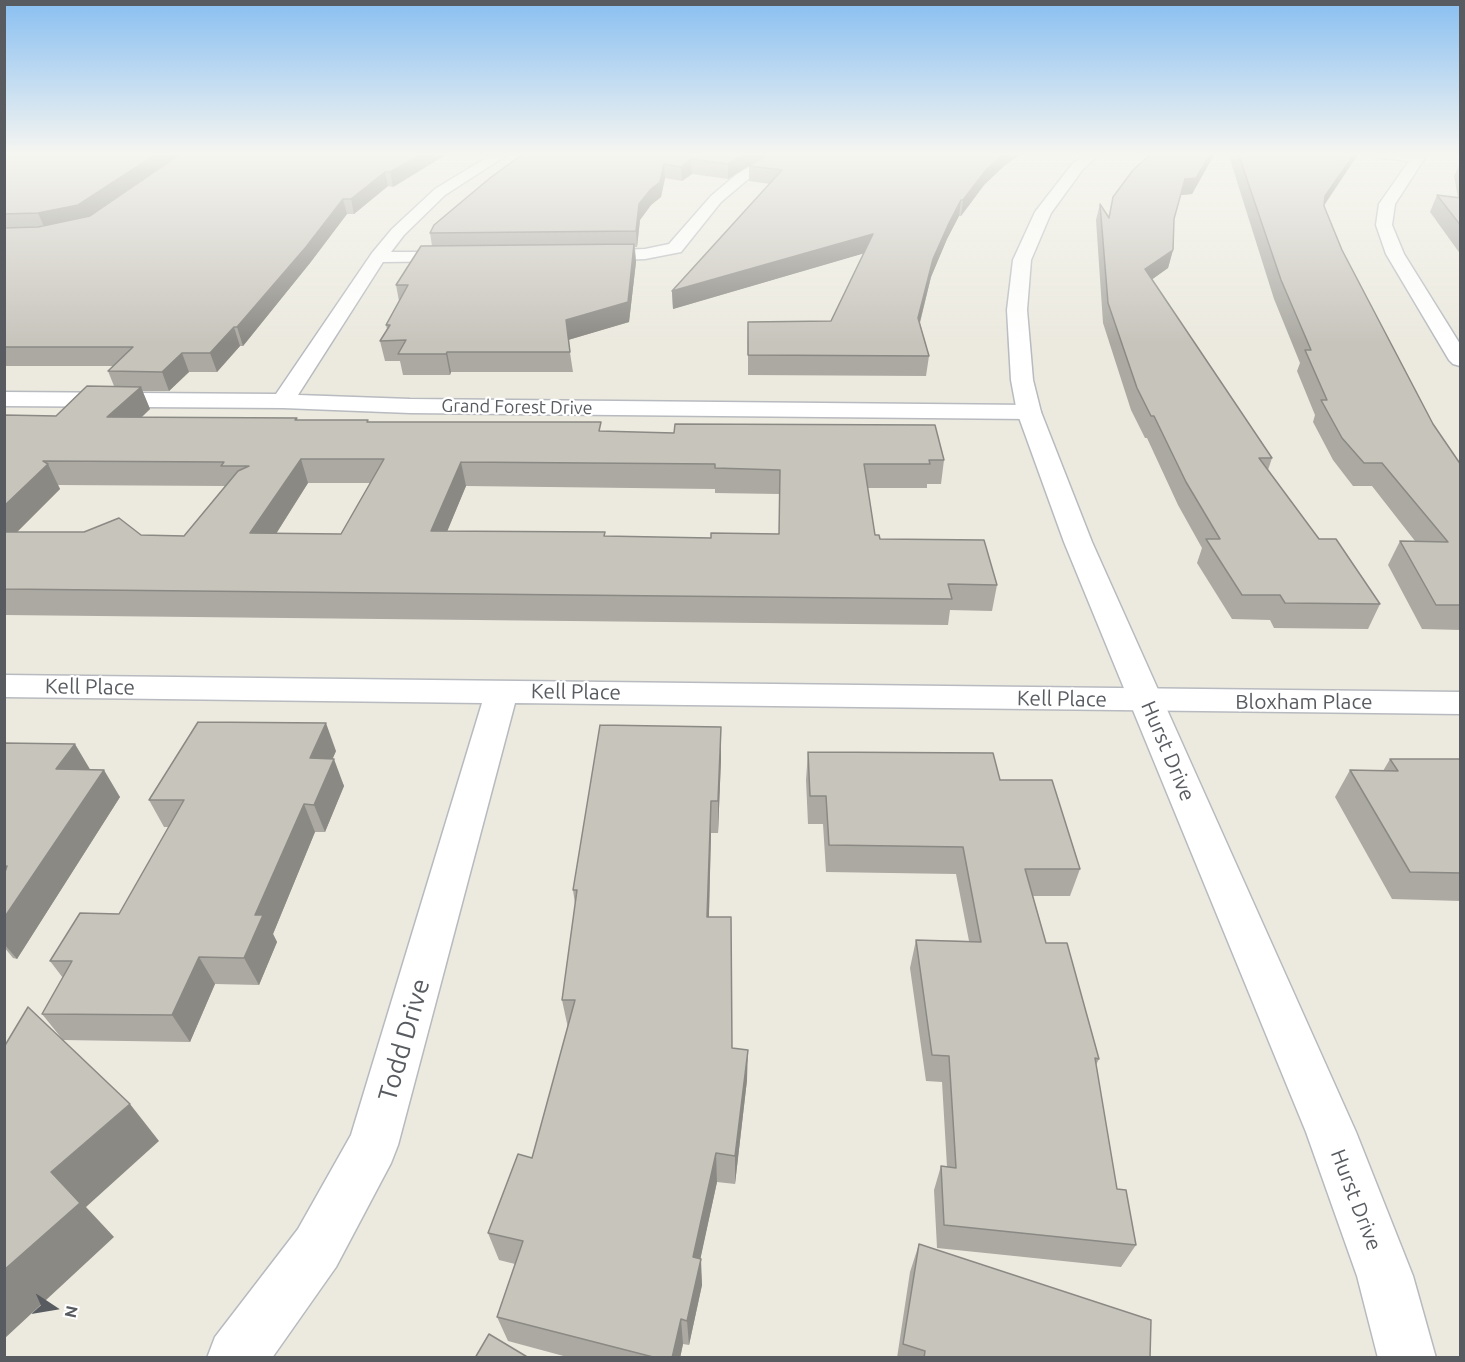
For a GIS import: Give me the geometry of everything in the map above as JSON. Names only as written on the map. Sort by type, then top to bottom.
[{"type":"street","points":[[283,401],[378,257],[414,217]]},
{"type":"street","points":[[578,256],[645,254],[675,248],[701,217]]},
{"type":"street","name":"Hurst Drive","points":[[1040,217],[1022,260],[1017,310],[1022,380],[1029,412],[1078,542],[1331,1132],[1385,1276],[1407,1358]]},
{"type":"street","points":[[1385,217],[1384,225],[1395,255],[1461,360]]},
{"type":"street","points":[[378,257],[475,256]]},
{"type":"street","name":"Grand Forest Drive","points":[[4,399],[283,401],[410,406],[1029,412]]},
{"type":"street","name":"Kell Place","points":[[4,686],[1147,701]]},
{"type":"street","name":"Todd Drive","points":[[236,1358],[317,1248],[373,1145],[502,691]]},
{"type":"street","name":"Bloxham Place","points":[[1147,701],[1461,703]]},
{"type":"building","points":[[87,217],[329,217],[237,327],[234,327],[210,353],[182,353],[162,372],[108,371],[133,347],[4,347],[4,228],[38,227]]},
{"type":"building","points":[[444,217],[638,217],[636,231],[430,233],[434,225]]},
{"type":"building","points":[[740,217],[952,217],[933,259],[918,318],[929,356],[748,355],[748,322],[831,321],[873,234],[672,291]]},
{"type":"building","points":[[1101,217],[1175,217],[1173,250],[1145,269],[1272,458],[1259,458],[1319,539],[1336,539],[1380,604],[1285,603],[1280,595],[1242,595],[1206,539],[1220,539],[1186,482],[1154,416],[1151,416],[1137,388],[1108,303]]},
{"type":"building","points":[[1260,217],[1328,217],[1342,250],[1433,424],[1461,465],[1461,605],[1436,605],[1400,541],[1448,542],[1382,463],[1364,463],[1342,438],[1321,400],[1327,400],[1305,350],[1311,350],[1281,280]]},
{"type":"building","points":[[1454,217],[1461,217],[1461,226]]},
{"type":"building","points":[[634,244],[628,302],[566,320],[570,352],[398,354],[406,340],[380,341],[408,285],[396,285],[421,246]]},
{"type":"building","points":[[87,386],[141,387],[107,417],[297,418],[295,420],[368,420],[367,422],[601,422],[599,431],[674,433],[675,424],[935,425],[944,460],[929,460],[930,464],[864,464],[875,535],[879,535],[880,539],[984,540],[997,585],[948,584],[952,599],[4,589],[4,532],[84,532],[119,518],[141,535],[184,536],[238,471],[249,466],[221,466],[224,462],[43,461],[48,464],[4,506],[4,415],[56,416]],"holes":[[[301,459],[384,459],[341,534],[250,533]],[[461,462],[715,464],[715,468],[780,470],[779,534],[711,533],[711,538],[604,536],[605,532],[431,531]]]},
{"type":"building","points":[[198,722],[326,723],[310,758],[334,759],[314,805],[304,804],[255,915],[263,915],[244,958],[199,957],[172,1015],[42,1014],[72,961],[50,961],[80,913],[119,914],[184,800],[149,800]]},
{"type":"building","points":[[600,725],[721,727],[718,801],[711,801],[707,917],[731,917],[732,1048],[748,1050],[735,1156],[716,1153],[693,1257],[701,1259],[687,1321],[681,1319],[672,1358],[657,1358],[497,1317],[523,1241],[488,1233],[518,1154],[532,1158],[575,1000],[562,1000],[577,890],[573,890]]},
{"type":"building","points":[[4,743],[75,744],[56,769],[104,770],[4,918],[4,875],[7,866],[4,866]]},
{"type":"building","points":[[808,752],[993,753],[1000,780],[1052,780],[1080,869],[1025,869],[1046,943],[1067,943],[1099,1059],[1095,1058],[1117,1189],[1126,1190],[1136,1245],[944,1225],[941,1166],[956,1168],[949,1056],[932,1055],[916,940],[981,942],[963,847],[829,845],[826,796],[810,796]]},
{"type":"building","points":[[1390,759],[1461,759],[1461,873],[1410,872],[1350,770],[1398,771]]},
{"type":"building","points":[[28,1007],[130,1104],[51,1172],[80,1203],[4,1270],[4,1047]]},
{"type":"building","points":[[919,1244],[1151,1320],[1150,1358],[924,1358],[925,1351],[903,1344]]},
{"type":"building","points":[[489,1334],[529,1358],[475,1358]]}]
